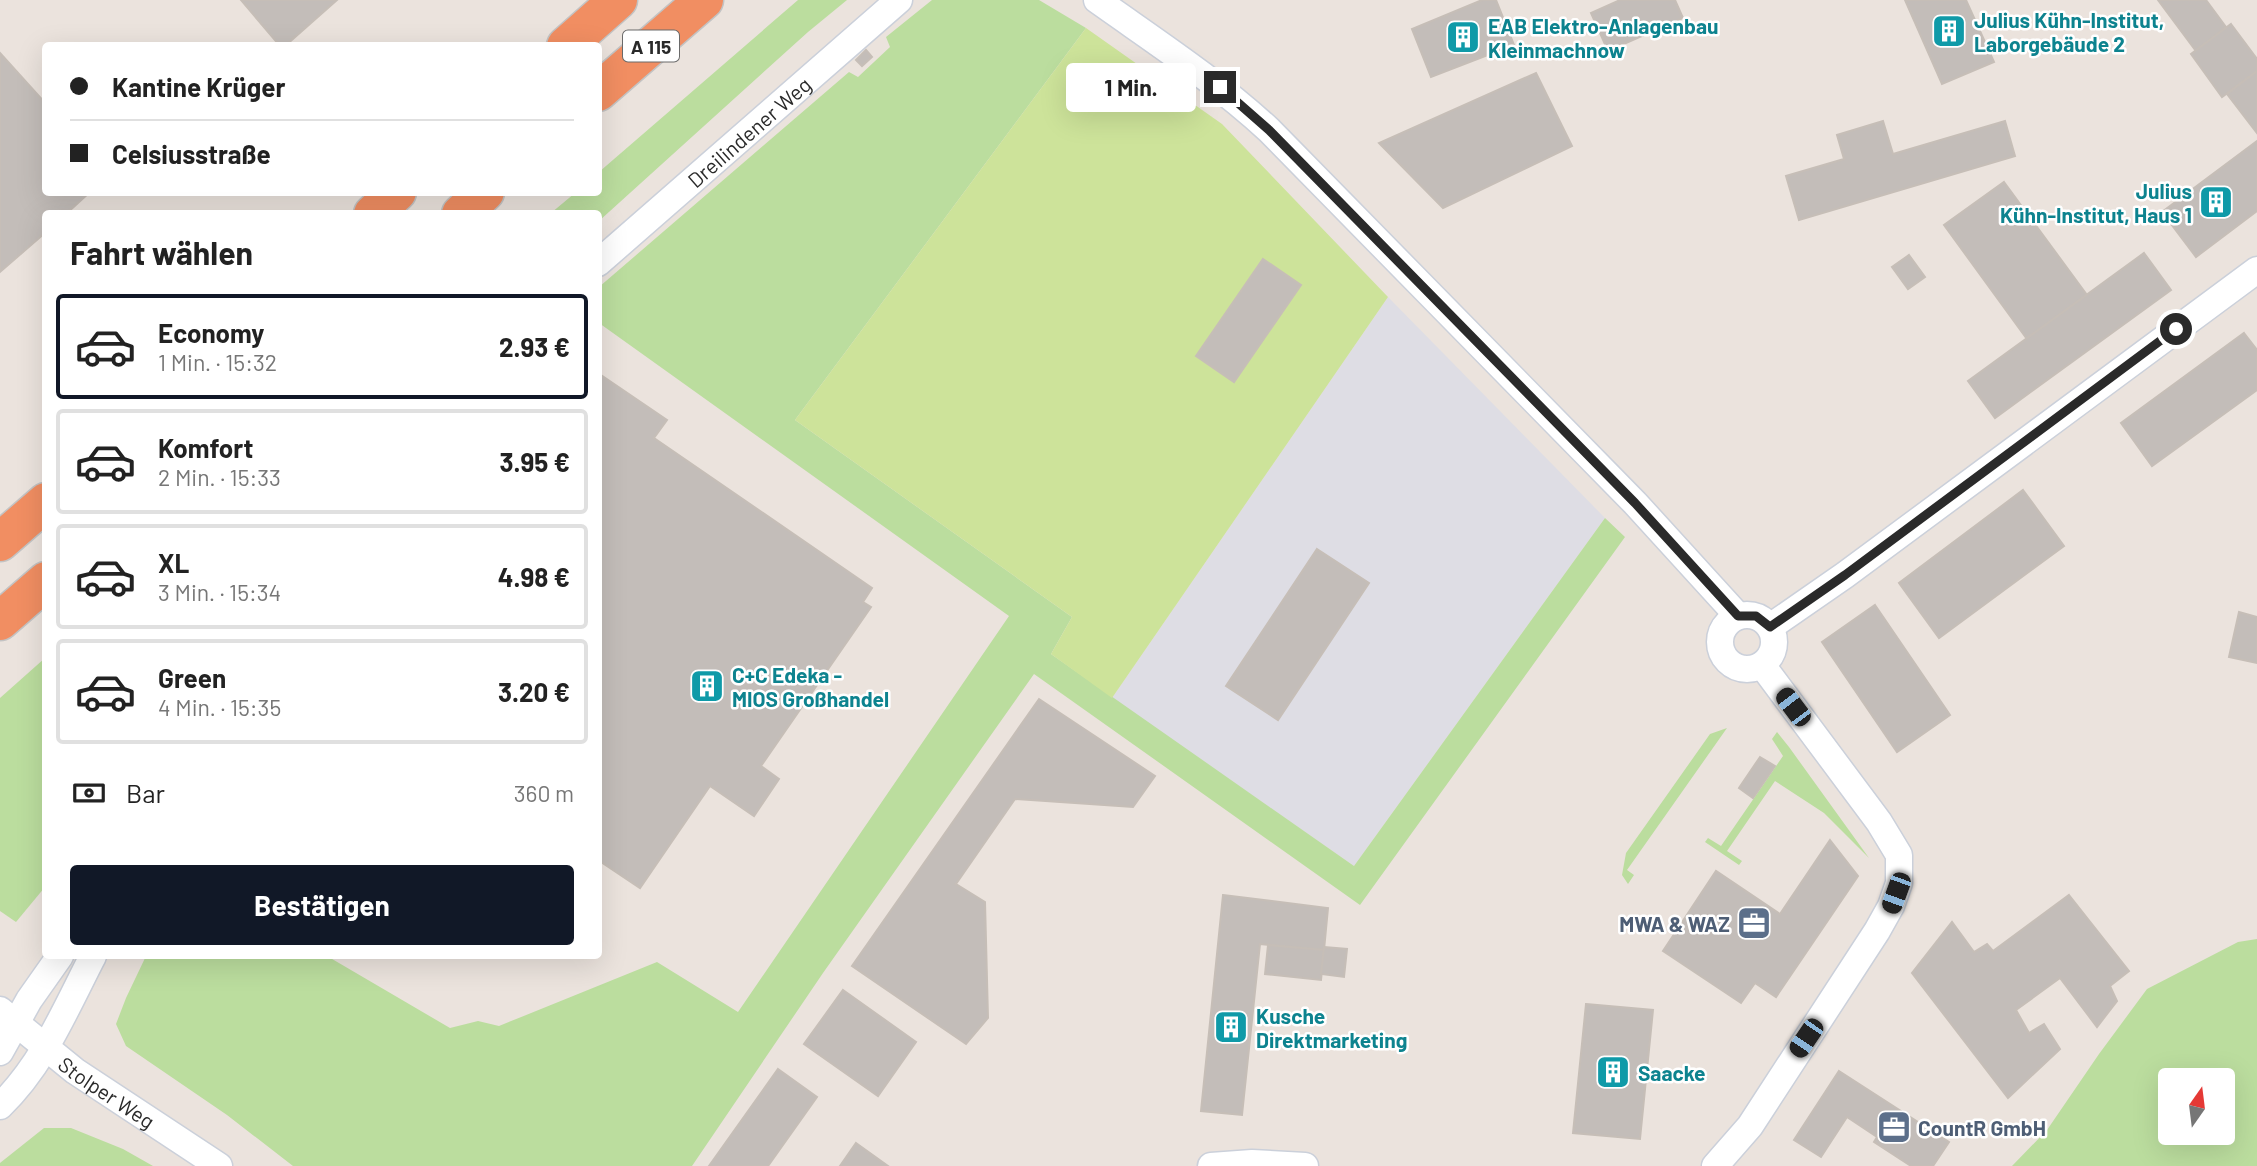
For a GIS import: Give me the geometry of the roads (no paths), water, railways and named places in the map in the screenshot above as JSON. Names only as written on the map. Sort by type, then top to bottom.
[{"type":"highway","name":"A 115","points":[[571,42],[618,0]]},
{"type":"highway","name":"A 115","points":[[602,89],[704,0]]},
{"type":"highway","points":[[377,210],[393,196]]},
{"type":"highway","points":[[465,210],[481,196]]},
{"type":"highway","points":[[0,542],[42,505]]},
{"type":"highway","points":[[0,621],[42,584]]},
{"type":"street","name":"Dreilindener Weg","points":[[602,259],[899,0]]},
{"type":"street","points":[[1097,0],[1204,75],[1237,100],[1269,130],[1635,503],[1738,616]]},
{"type":"street","points":[[1770,627],[1845,575],[2257,270]]},
{"type":"street","points":[[1738,616],[1756,616],[1770,627],[1774,635],[1773,652],[1762,665],[1753,669],[1735,667],[1722,654],[1720,645],[1724,628],[1738,616]]},
{"type":"street","points":[[1716,1166],[1750,1126],[1877,931],[1891,906],[1901,874],[1899,855],[1879,822],[1762,665]]},
{"type":"street","points":[[0,1052],[8,1017],[58,959]]},
{"type":"street","points":[[0,1106],[29,1074],[46,1048],[91,959]]},
{"type":"street","name":"Stolper Weg","points":[[8,1017],[75,1071],[219,1166]]},
{"type":"street","points":[[1211,1166],[1252,1163],[1305,1166]]},
{"type":"place","name":"Julius Kühn-Institut, Laborgebäude 2","points":[[1949,31]]},
{"type":"place","name":"EAB Elektro-Anlagenbau Kleinmachnow","points":[[1463,37]]},
{"type":"place","name":"Julius Kühn-Institut, Haus 1","points":[[2216,202]]},
{"type":"place","name":"C+C Edeka - MIOS Großhandel","points":[[707,686]]},
{"type":"place","name":"MWA & WAZ","points":[[1754,923]]},
{"type":"place","name":"Kusche Direktmarketing","points":[[1231,1027]]},
{"type":"place","name":"Saacke","points":[[1613,1072]]},
{"type":"place","name":"CountR GmbH","points":[[1894,1127]]}]
